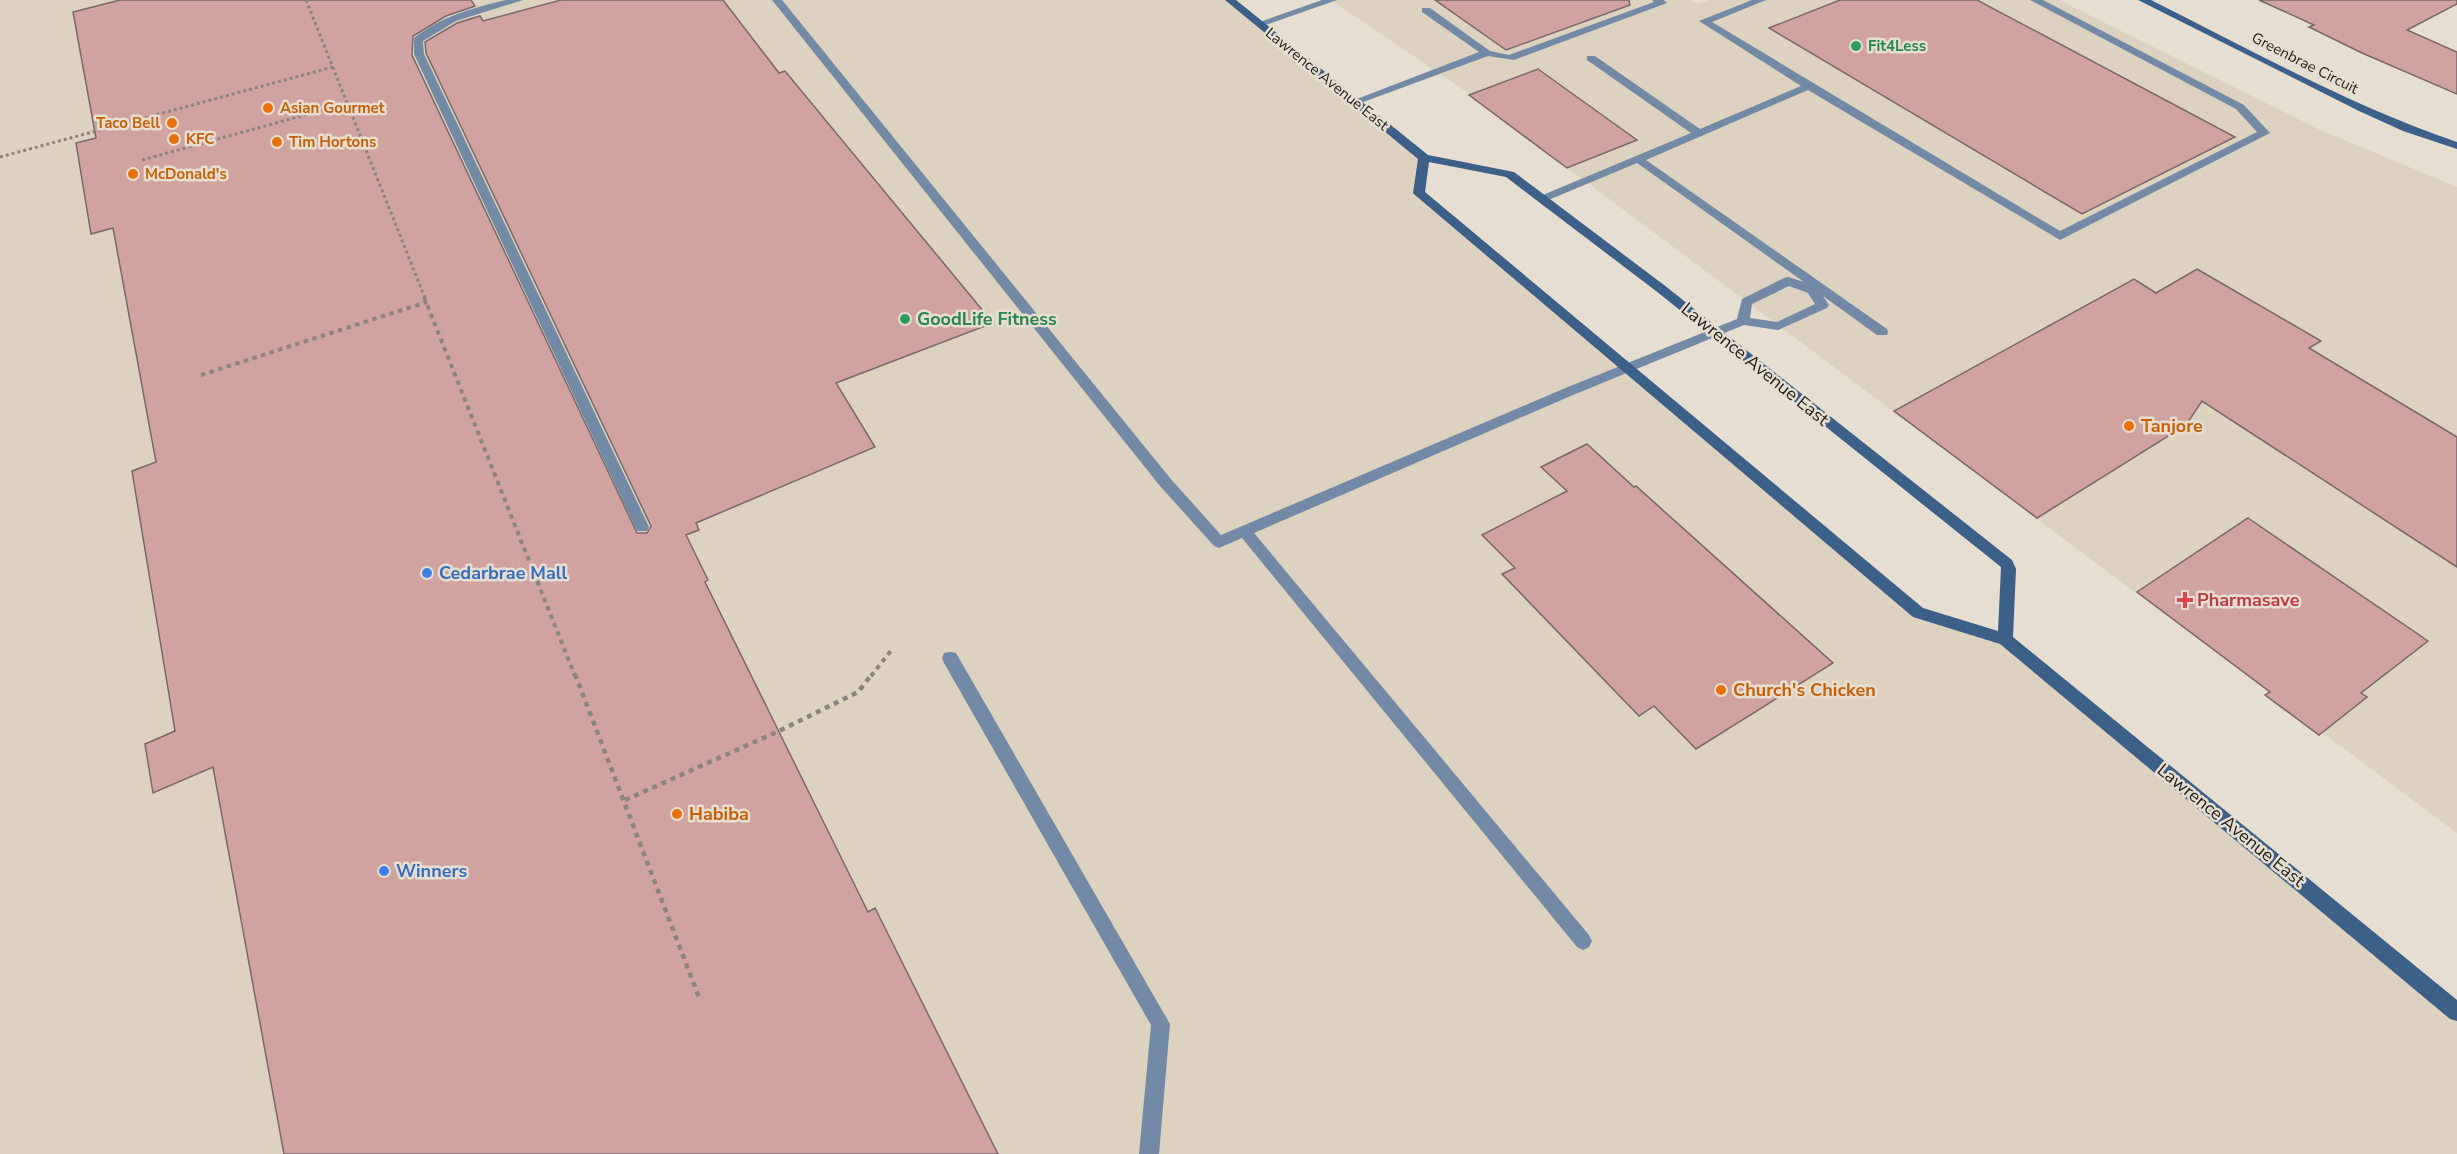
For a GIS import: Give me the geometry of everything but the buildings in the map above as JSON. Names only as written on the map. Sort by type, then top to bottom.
[{"type":"main road","name":"Lawrence Avenue East","points":[[1230,0],[1424,158],[1510,174],[1716,333],[2007,564],[2009,569],[2006,639]]},
{"type":"main road","name":"Greenbrae Circuit","points":[[2143,0],[2363,109],[2407,129],[2457,146]]},
{"type":"main road","name":"Lawrence Avenue East","points":[[1424,158],[1419,194],[1628,367],[1701,432],[1918,613],[2006,639],[2457,1011]]},
{"type":"lane","points":[[518,0],[445,21],[431,28],[418,40],[419,54],[642,527]]},
{"type":"lane","points":[[777,0],[1165,482],[1219,542],[1628,367],[1743,321],[1778,326],[1823,305],[1816,288]]},
{"type":"lane","points":[[1259,24],[1332,0]]},
{"type":"lane","points":[[1426,9],[1487,53],[1510,58],[1662,3],[1657,0]]},
{"type":"lane","points":[[1761,0],[1704,21],[2060,236],[2264,133],[2240,107],[2035,0]]},
{"type":"lane","points":[[1354,102],[1487,53]]},
{"type":"lane","points":[[1591,58],[1697,132]]},
{"type":"lane","points":[[1542,199],[1809,86]]},
{"type":"lane","points":[[1638,159],[1816,288],[1882,332]]},
{"type":"lane","points":[[1743,321],[1746,302],[1788,282],[1816,288]]},
{"type":"lane","points":[[1244,531],[1312,618],[1491,826],[1583,941]]},
{"type":"lane","points":[[950,658],[1161,1024],[1149,1154]]},
{"type":"path","points":[[306,0],[625,800],[700,1000]]},
{"type":"path","points":[[0,157],[333,67]]},
{"type":"path","points":[[142,160],[348,103]]},
{"type":"path","points":[[201,375],[428,302]]},
{"type":"path","points":[[625,800],[779,731],[858,692],[893,648]]},
{"type":"shaded area","points":[[0,0],[1230,0],[1424,158],[1419,194],[1918,612],[2005,639],[2457,1012],[2457,1154],[0,1154]]},
{"type":"shaded area","points":[[1331,0],[1691,0],[1698,4],[1709,0],[2059,0],[2318,129],[2457,187],[2457,833],[1462,89]]},
{"type":"place","name":"Fit4Less","points":[[1856,46]]},
{"type":"place","name":"Asian Gourmet","points":[[268,108]]},
{"type":"place","name":"Taco Bell","points":[[172,123]]},
{"type":"place","name":"KFC","points":[[174,139]]},
{"type":"place","name":"Tim Hortons","points":[[277,142]]},
{"type":"place","name":"McDonald's","points":[[133,174]]},
{"type":"place","name":"GoodLife Fitness","points":[[905,319]]},
{"type":"place","name":"Tanjore","points":[[2129,426]]},
{"type":"place","name":"Cedarbrae Mall","points":[[427,573]]},
{"type":"place","name":"Pharmasave","points":[[2185,600]]},
{"type":"place","name":"Church's Chicken","points":[[1721,690]]},
{"type":"place","name":"Habiba","points":[[677,814]]},
{"type":"place","name":"Winners","points":[[384,871]]}]
